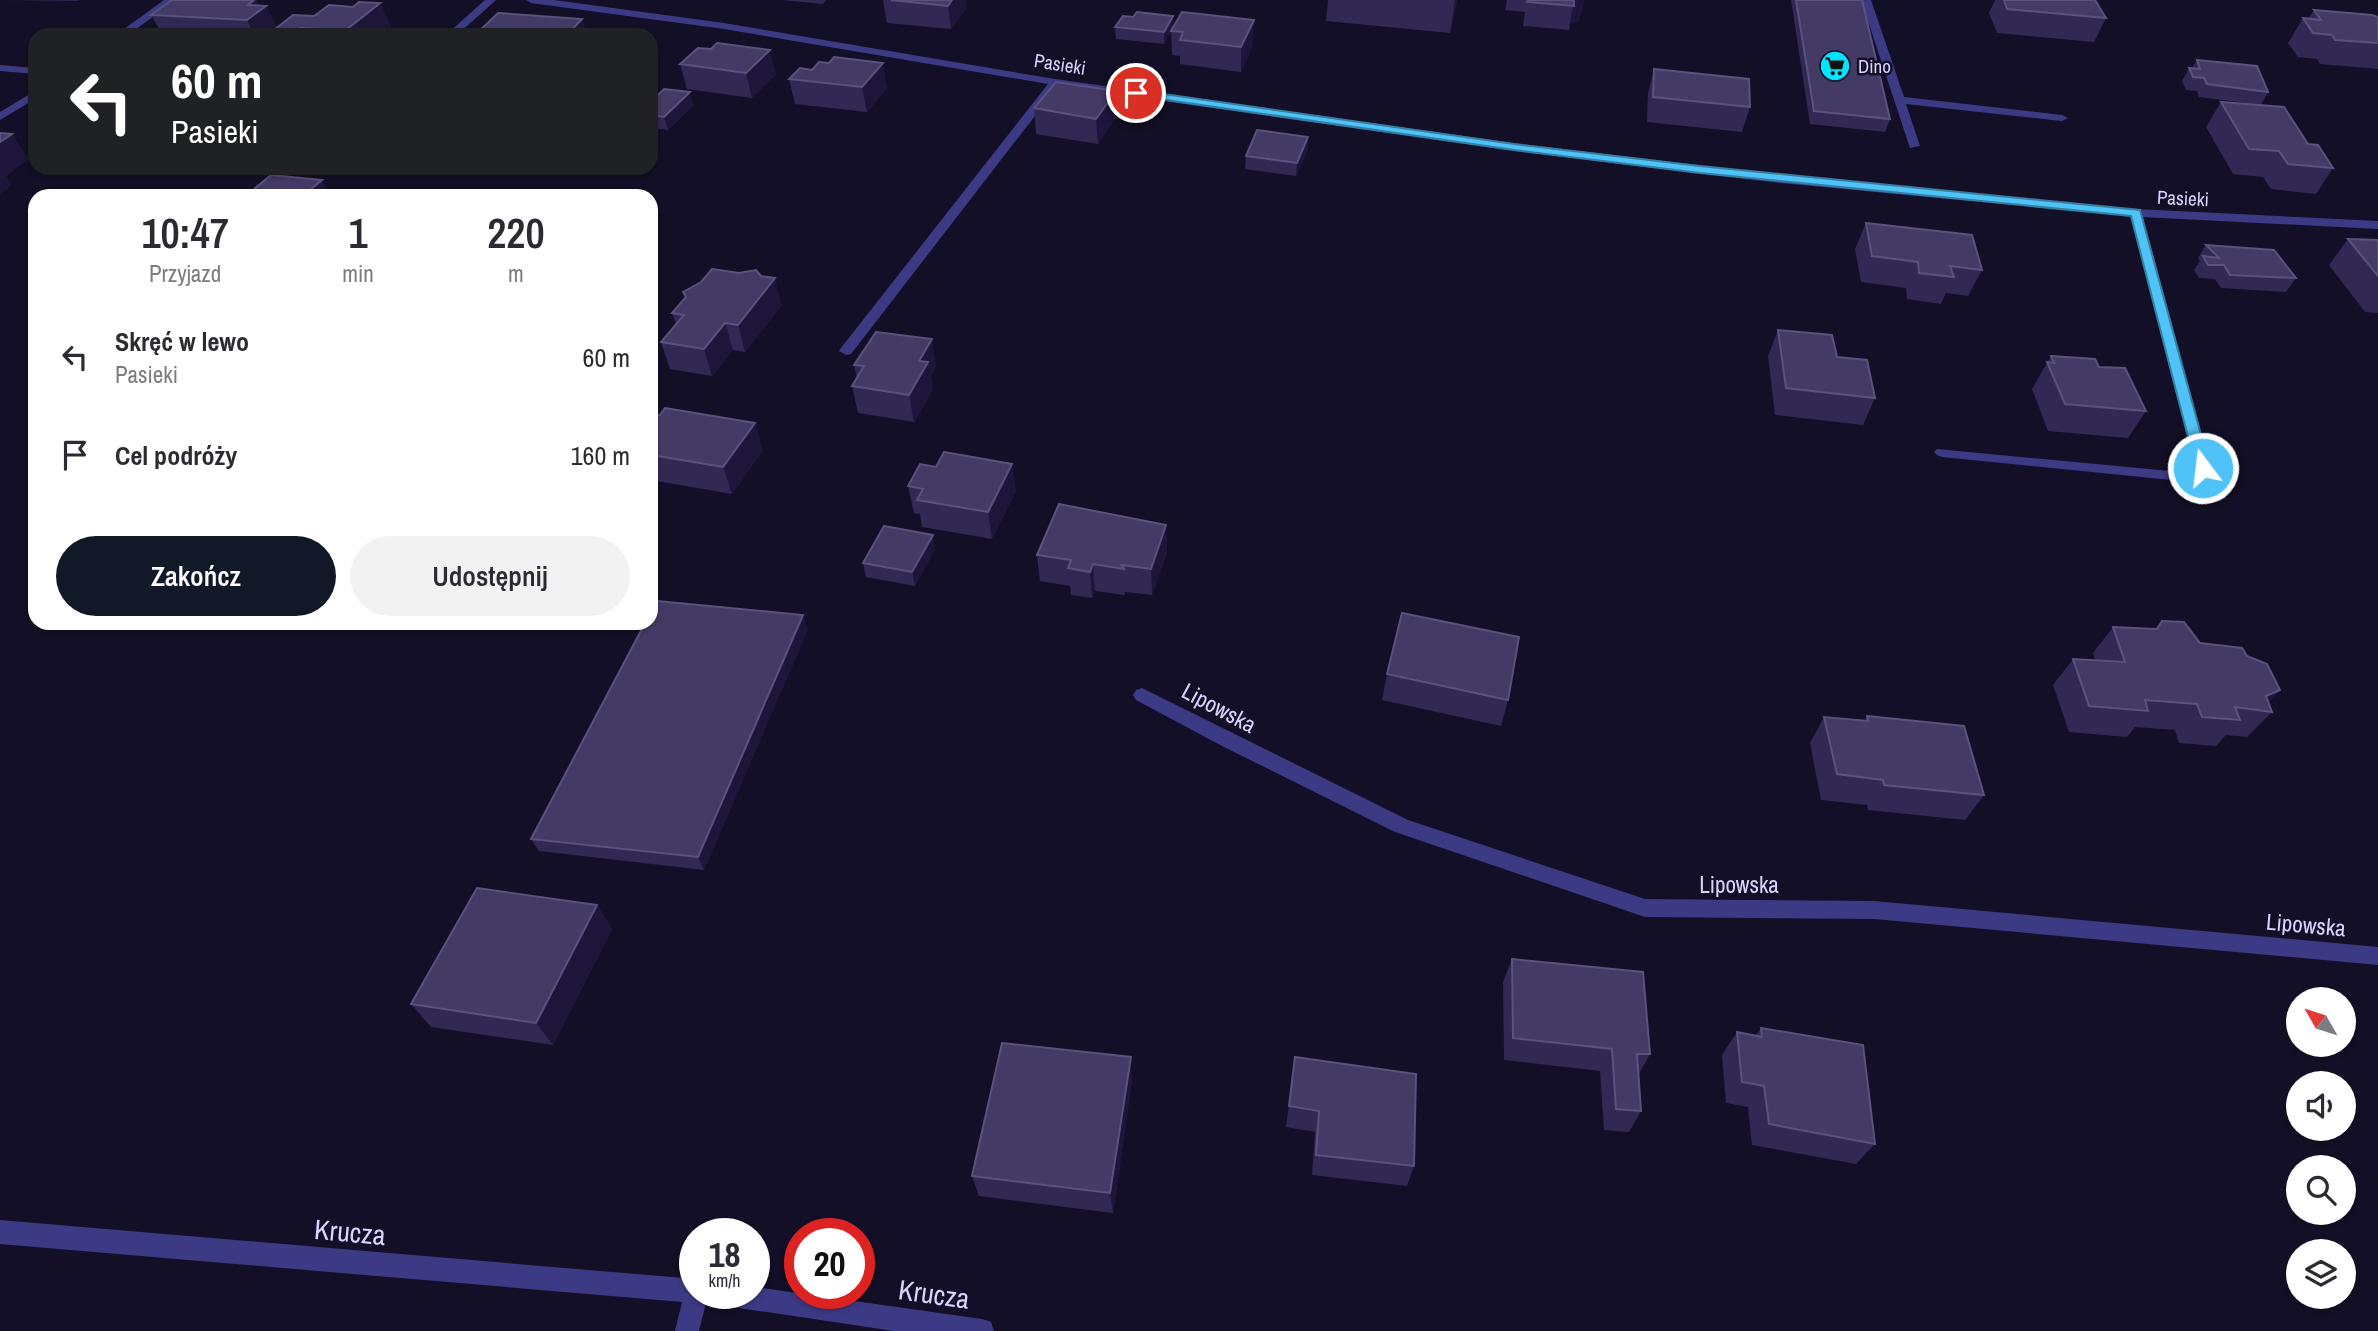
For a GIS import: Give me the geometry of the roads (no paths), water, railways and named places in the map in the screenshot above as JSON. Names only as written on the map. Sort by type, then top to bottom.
[{"type":"street","points":[[131,28],[171,0]]},
{"type":"street","points":[[459,28],[491,0]]},
{"type":"street","name":"Pasieki","points":[[531,0],[724,26],[1055,82],[1514,147],[1780,179],[2136,213],[2378,225]]},
{"type":"street","points":[[1866,0],[1914,146]]},
{"type":"street","points":[[0,68],[28,70]]},
{"type":"street","points":[[846,351],[1055,82]]},
{"type":"street","points":[[0,117],[28,99]]},
{"type":"street","points":[[1899,100],[2062,118]]},
{"type":"street","points":[[1942,452],[2196,480],[2203,468],[2136,213]]},
{"type":"street","name":"Lipowska","points":[[1142,695],[1228,741],[1402,826],[1645,908],[1874,910],[2378,956]]},
{"type":"street","name":"Krucza","points":[[0,1232],[679,1291]]},
{"type":"street","name":"Krucza","points":[[770,1301],[982,1331]]},
{"type":"street","points":[[687,1331],[692,1309]]},
{"type":"place","name":"Dino","points":[[1835,66]]}]
